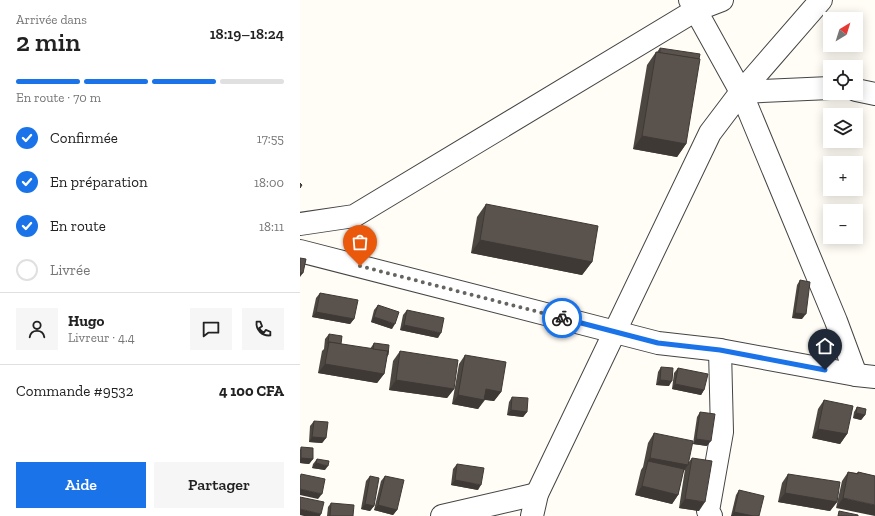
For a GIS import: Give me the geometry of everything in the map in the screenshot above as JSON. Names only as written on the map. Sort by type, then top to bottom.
[{"type":"street","points":[[300,224],[354,216],[693,5],[722,0]]},
{"type":"street","points":[[532,516],[537,494],[710,133],[741,92],[820,0]]},
{"type":"street","points":[[693,5],[741,92],[836,321],[865,376]]},
{"type":"street","points":[[741,92],[823,88]]},
{"type":"street","points":[[863,91],[875,94]]},
{"type":"street","points":[[300,251],[658,343],[720,350],[865,376]]},
{"type":"street","points":[[711,516],[708,511],[722,432],[720,350]]},
{"type":"street","points":[[442,516],[537,494]]},
{"type":"building","points":[[660,48],[700,54],[699,59],[660,53]]},
{"type":"building","points":[[656,52],[700,59],[686,144],[642,136]]},
{"type":"building","points":[[486,204],[598,226],[592,262],[480,240]]},
{"type":"building","points":[[300,258],[306,259],[303,273],[300,273]]},
{"type":"building","points":[[800,280],[810,282],[806,314],[795,313]]},
{"type":"building","points":[[320,293],[358,300],[354,319],[316,312]]},
{"type":"building","points":[[378,305],[399,312],[395,324],[374,317]]},
{"type":"building","points":[[407,310],[444,318],[441,333],[404,325]]},
{"type":"building","points":[[329,334],[342,336],[341,344],[329,342],[328,344]]},
{"type":"building","points":[[329,342],[388,351],[384,374],[325,364]]},
{"type":"building","points":[[374,343],[389,345],[388,355],[388,351],[373,349]]},
{"type":"building","points":[[400,351],[458,360],[454,389],[396,380]]},
{"type":"building","points":[[465,355],[506,362],[501,392],[486,389],[484,400],[458,395]]},
{"type":"building","points":[[661,367],[673,368],[672,381],[660,380]]},
{"type":"building","points":[[678,368],[708,374],[704,390],[675,384]]},
{"type":"building","points":[[512,397],[528,398],[527,412],[511,410]]},
{"type":"building","points":[[824,400],[853,406],[847,434],[818,429]]},
{"type":"building","points":[[857,407],[866,409],[865,415],[856,413]]},
{"type":"building","points":[[700,412],[715,414],[711,441],[696,439]]},
{"type":"building","points":[[314,421],[328,422],[326,438],[312,437]]},
{"type":"building","points":[[654,433],[693,441],[688,465],[650,458]]},
{"type":"building","points":[[301,447],[313,448],[313,459],[301,458]]},
{"type":"building","points":[[692,458],[712,461],[705,502],[685,499]]},
{"type":"building","points":[[317,459],[329,461],[328,466],[316,463]]},
{"type":"building","points":[[648,461],[684,469],[678,495],[642,486]]},
{"type":"building","points":[[457,464],[484,468],[481,485],[455,480]]},
{"type":"building","points":[[848,472],[858,474],[858,472],[875,476],[875,505],[843,498]]},
{"type":"building","points":[[301,474],[325,479],[322,494],[300,489]]},
{"type":"building","points":[[788,474],[840,482],[837,502],[785,493]]},
{"type":"building","points":[[370,476],[379,478],[374,506],[365,504]]},
{"type":"building","points":[[385,476],[404,480],[397,510],[378,505]]},
{"type":"building","points":[[739,490],[764,496],[759,516],[734,512]]},
{"type":"building","points":[[300,497],[324,502],[321,514],[300,509]]},
{"type":"building","points":[[331,503],[354,505],[353,516],[330,516]]},
{"type":"building","points":[[839,511],[858,515],[858,516],[838,516]]},
{"type":"way so far","points":[[360,266],[562,318]]},
{"type":"route","points":[[562,318],[658,343],[720,350],[825,370]]}]
